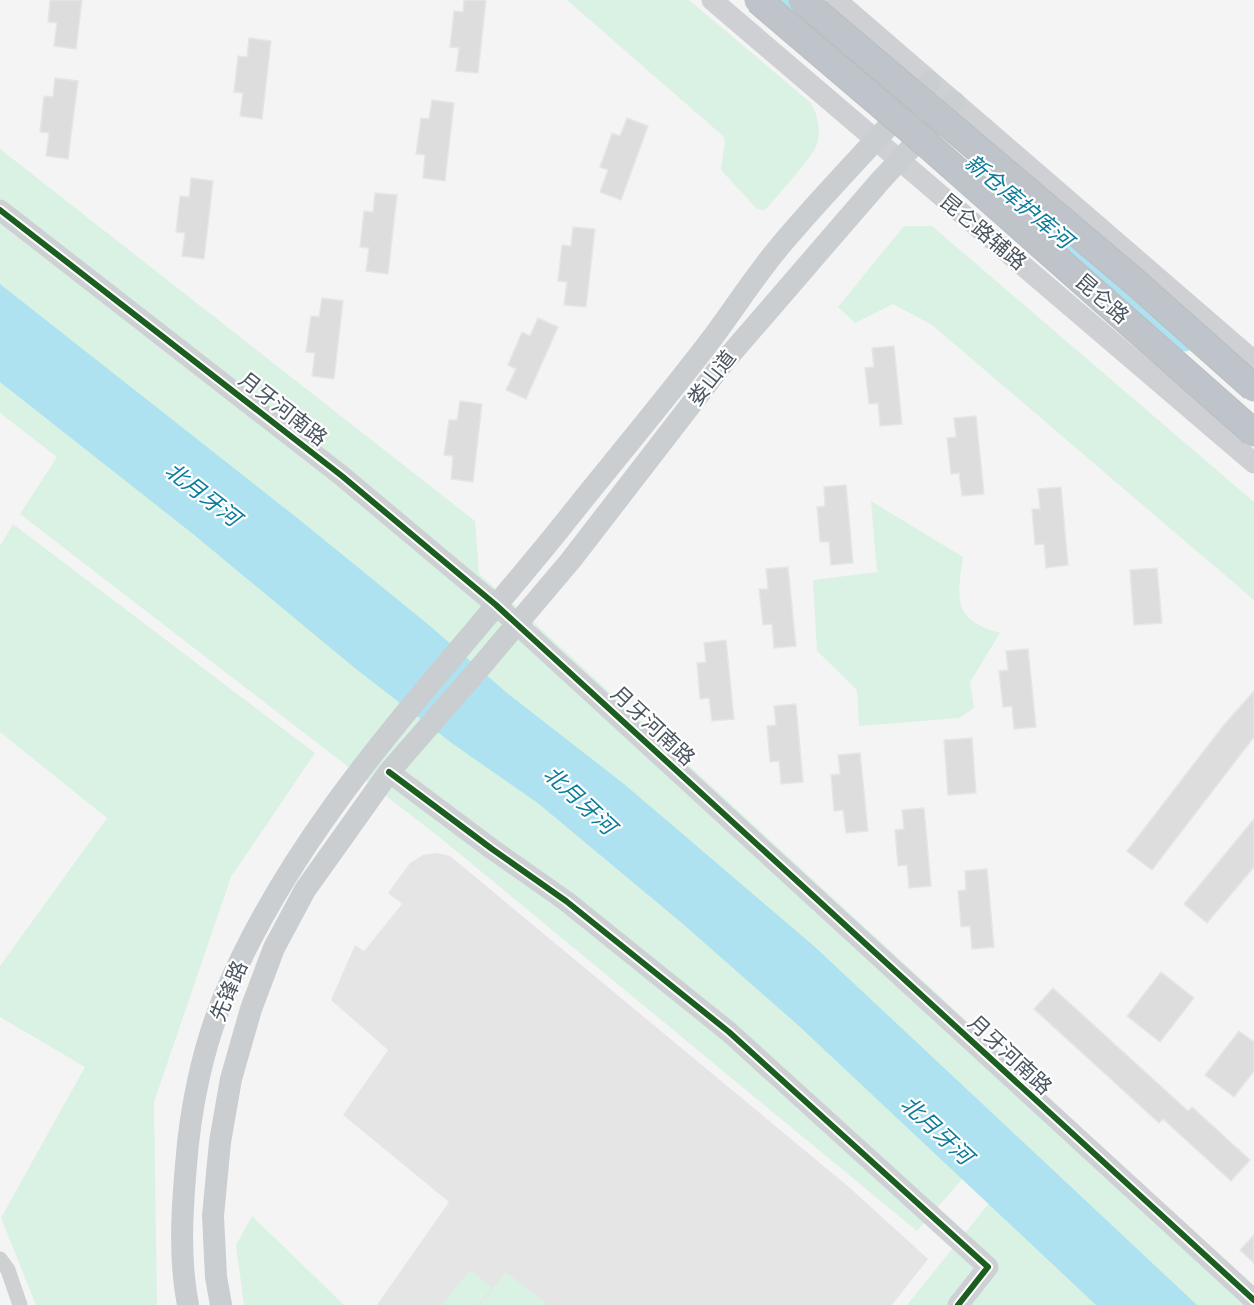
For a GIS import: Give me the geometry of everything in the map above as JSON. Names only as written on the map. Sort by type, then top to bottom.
[{"type":"highway","name":"昆仑路","points":[[758,0],[928,145],[1254,433]]},
{"type":"highway","name":"昆仑路","points":[[802,0],[1135,282],[1254,388]]},
{"type":"main road","name":"娄山道","points":[[465,641],[708,343],[779,247],[930,82]]},
{"type":"main road","name":"娄山道","points":[[420,737],[571,561],[723,363],[954,102]]},
{"type":"main road","name":"先锋路","points":[[188,1305],[185,1288],[182,1211],[188,1142],[200,1072],[222,1001],[285,877],[399,720],[465,641]]},
{"type":"main road","name":"先锋路","points":[[221,1305],[216,1277],[213,1216],[220,1142],[231,1079],[251,1009],[274,948],[305,890],[389,772],[420,737]]},
{"type":"street","name":"昆仑路辅路","points":[[712,0],[906,154],[1254,463]]},
{"type":"street","points":[[836,0],[1254,361]]},
{"type":"street","name":"月牙河南路","points":[[0,210],[342,476],[518,624],[1254,1300]]},
{"type":"street","points":[[389,772],[566,901],[729,1032],[988,1268],[958,1305]]},
{"type":"street","points":[[0,1259],[8,1270],[20,1305]]},
{"type":"shaded area","points":[[437,853],[450,856],[850,1188],[928,1259],[892,1305],[377,1305],[449,1202],[343,1115],[388,1050],[331,1000],[355,945],[364,951],[402,904],[388,893],[410,863],[423,855]]},
{"type":"green space","points":[[567,0],[689,0],[811,103],[819,128],[814,150],[767,208],[757,209],[721,170],[725,141],[723,136]]},
{"type":"green space","points":[[0,149],[475,521],[479,574],[960,1015],[1253,1305],[1134,1305],[977,1162],[917,1231],[438,836],[20,514],[57,457],[0,413]]},
{"type":"green space","points":[[904,226],[932,226],[1254,502],[1254,600],[932,325],[893,304],[855,323],[838,307]]},
{"type":"green space","points":[[871,501],[963,557],[959,596],[961,606],[973,621],[984,628],[1000,633],[970,682],[974,708],[959,718],[859,726],[857,690],[817,651],[813,580],[877,572]]},
{"type":"green space","points":[[13,524],[315,753],[231,877],[154,1102],[157,1305],[36,1305],[1,1218],[85,1067],[0,1017],[0,966],[107,818],[0,732],[0,546]]},
{"type":"green space","points":[[998,1192],[1119,1305],[907,1305]]},
{"type":"green space","points":[[252,1216],[344,1305],[244,1305],[236,1245]]},
{"type":"green space","points":[[470,1270],[492,1287],[478,1305],[442,1305]]},
{"type":"green space","points":[[506,1272],[548,1305],[480,1305]]},
{"type":"water","name":"北月牙河","points":[[0,284],[301,521],[430,626],[507,693],[624,784],[815,947],[1197,1305],[1096,1305],[799,1026],[683,924],[539,804],[453,744],[356,669],[193,534],[0,382]]},
{"type":"building","points":[[50,0],[82,0],[76,49],[54,46],[57,23],[48,22]]},
{"type":"building","points":[[464,0],[486,0],[478,73],[456,71],[459,48],[450,47],[454,11],[463,12]]},
{"type":"building","points":[[249,38],[271,41],[262,119],[240,116],[243,93],[234,92],[238,56],[247,57]]},
{"type":"building","points":[[55,78],[78,81],[68,159],[46,156],[49,133],[40,132],[44,96],[53,97]]},
{"type":"building","points":[[432,100],[454,103],[445,181],[423,178],[425,155],[416,154],[421,118],[429,119]]},
{"type":"building","points":[[627,118],[648,126],[621,200],[600,192],[608,170],[600,167],[612,133],[620,136]]},
{"type":"building","points":[[191,178],[213,181],[204,259],[182,256],[185,233],[176,232],[180,196],[189,197]]},
{"type":"building","points":[[375,193],[397,195],[388,274],[366,271],[369,248],[360,247],[364,211],[373,212]]},
{"type":"building","points":[[573,227],[595,229],[586,307],[564,305],[567,282],[558,281],[562,245],[571,246]]},
{"type":"building","points":[[322,298],[343,301],[334,379],[312,376],[315,353],[306,352],[311,316],[319,317]]},
{"type":"building","points":[[538,318],[558,327],[526,399],[506,390],[516,369],[508,365],[522,332],[530,336]]},
{"type":"building","points":[[894,346],[902,424],[880,426],[878,403],[869,404],[865,368],[874,367],[872,348]]},
{"type":"building","points":[[460,401],[482,404],[473,482],[451,479],[453,456],[444,455],[449,420],[457,420]]},
{"type":"building","points":[[976,416],[984,494],[962,496],[959,473],[951,474],[947,438],[956,437],[954,418]]},
{"type":"building","points":[[846,485],[853,563],[831,565],[829,542],[820,542],[817,507],[825,506],[824,487]]},
{"type":"building","points":[[1061,487],[1068,565],[1046,568],[1044,544],[1035,545],[1032,509],[1040,509],[1038,489]]},
{"type":"building","points":[[788,567],[796,646],[774,648],[772,624],[763,625],[759,589],[768,589],[766,569]]},
{"type":"building","points":[[1157,568],[1162,623],[1134,625],[1130,570]]},
{"type":"building","points":[[726,640],[734,719],[712,721],[709,698],[700,699],[697,663],[706,662],[704,643]]},
{"type":"building","points":[[1028,649],[1036,727],[1014,729],[1012,706],[1003,707],[999,671],[1008,670],[1006,651]]},
{"type":"building","points":[[1254,691],[1254,737],[1152,870],[1127,851],[1223,726]]},
{"type":"building","points":[[796,704],[803,782],[781,784],[779,761],[770,762],[767,726],[776,725],[774,706]]},
{"type":"building","points":[[972,738],[976,793],[948,795],[944,740]]},
{"type":"building","points":[[860,753],[868,831],[846,833],[843,810],[834,811],[831,775],[840,774],[838,755]]},
{"type":"building","points":[[924,808],[931,886],[909,888],[907,865],[898,866],[895,830],[904,829],[902,810]]},
{"type":"building","points":[[1254,819],[1254,867],[1207,923],[1184,904]]},
{"type":"building","points":[[987,869],[994,947],[972,949],[970,926],[961,927],[958,891],[966,890],[965,871]]},
{"type":"building","points":[[1161,972],[1194,998],[1160,1042],[1127,1016]]},
{"type":"building","points":[[1053,988],[1188,1111],[1192,1107],[1250,1160],[1231,1181],[1163,1119],[1159,1123],[1034,1009]]},
{"type":"building","points":[[1239,1031],[1254,1042],[1254,1071],[1234,1097],[1205,1075]]},
{"type":"building","points":[[1254,1235],[1254,1263],[1240,1250]]},
{"type":"waterway","name":"新仓库护库河","points":[[783,0],[805,18]]},
{"type":"waterway","name":"新仓库护库河","points":[[1060,236],[1185,344]]},
{"type":"cycle path","points":[[0,210],[342,476],[496,605],[1254,1300]]},
{"type":"cycle path","points":[[389,772],[566,901],[729,1032],[988,1267],[958,1305]]}]
